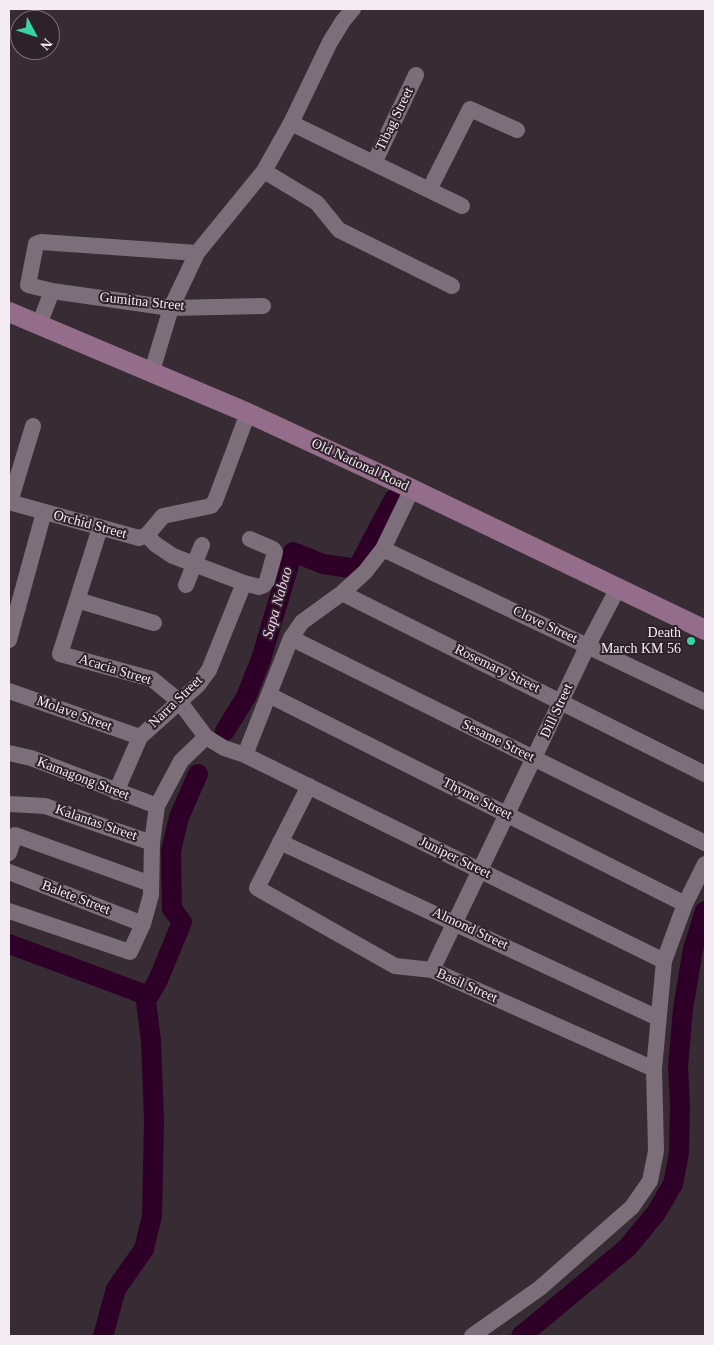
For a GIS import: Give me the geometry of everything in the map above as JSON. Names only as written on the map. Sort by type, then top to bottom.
[{"type":"main road","name":"Old National Road","points":[[9,312],[248,413],[412,488],[705,630]]},
{"type":"street","points":[[152,371],[172,308],[197,253],[264,172],[291,123],[330,42],[353,9]]},
{"type":"street","name":"Tibag Street","points":[[374,163],[416,75]]},
{"type":"street","points":[[430,190],[470,109],[517,130]]},
{"type":"street","points":[[291,123],[462,206]]},
{"type":"street","points":[[264,172],[317,203],[339,230],[452,286]]},
{"type":"street","name":"Gumitna Street","points":[[197,253],[41,242],[36,244],[28,286],[172,308],[263,306]]},
{"type":"street","points":[[39,325],[52,291]]},
{"type":"street","name":"Orchid Street","points":[[10,502],[139,538],[147,535],[163,516],[211,506],[216,501],[248,413]]},
{"type":"street","points":[[10,502],[33,426]]},
{"type":"street","points":[[245,755],[292,638],[302,622],[342,593],[365,572],[384,549],[412,488]]},
{"type":"street","points":[[9,640],[44,512]]},
{"type":"street","points":[[100,528],[77,600],[154,624]]},
{"type":"street","points":[[147,535],[155,544],[173,556],[259,587],[267,582],[275,552],[273,549],[250,539]]},
{"type":"street","points":[[186,585],[202,545]]},
{"type":"street","name":"Clove Street","points":[[384,549],[705,702]]},
{"type":"street","name":"Narra Street","points":[[116,792],[140,738],[178,701],[198,685],[209,670],[244,583]]},
{"type":"street","name":"Dill Street","points":[[432,970],[588,645],[618,588]]},
{"type":"street","name":"Rosemary Street","points":[[342,593],[705,774]]},
{"type":"street","name":"Acacia Street","points":[[77,600],[60,654],[152,679],[178,701],[206,737]]},
{"type":"street","name":"Sesame Street","points":[[292,638],[705,844]]},
{"type":"street","name":"Molave Street","points":[[9,691],[140,738]]},
{"type":"street","name":"Thyme Street","points":[[269,695],[685,904]]},
{"type":"street","points":[[9,910],[130,952],[143,924],[151,895],[152,843],[158,806],[181,760],[206,737]]},
{"type":"street","name":"Juniper Street","points":[[206,737],[224,748],[245,755],[664,961]]},
{"type":"street","name":"Kamagong Street","points":[[9,753],[31,758],[116,792],[158,806]]},
{"type":"street","points":[[280,842],[309,786]]},
{"type":"street","name":"Kalantas Street","points":[[9,804],[45,806],[152,843]]},
{"type":"street","points":[[9,853],[16,835],[152,884]]},
{"type":"street","name":"Basil Street","points":[[280,842],[257,888],[394,966],[432,970],[654,1069]]},
{"type":"street","name":"Almond Street","points":[[280,842],[658,1018]]},
{"type":"street","points":[[472,1336],[540,1288],[632,1207],[650,1181],[656,1151],[654,1069],[664,961],[685,904],[705,864]]},
{"type":"street","name":"Balete Street","points":[[9,872],[143,924]]},
{"type":"waterway","name":"Sapa Nabao","points":[[225,731],[246,697],[261,659],[293,552],[323,564],[357,569],[394,499]]},
{"type":"waterway","points":[[103,1336],[116,1289],[144,1249],[152,1216],[154,1120],[151,1041],[146,1001],[158,980],[182,922],[172,909],[171,851],[179,817],[198,774]]},
{"type":"waterway","points":[[521,1336],[627,1248],[656,1213],[673,1184],[679,1153],[680,1105],[678,1067],[683,1009],[693,949],[705,911]]},
{"type":"waterway","points":[[9,944],[149,996]]},
{"type":"place","name":"Death March KM 56","points":[[691,641]]}]
